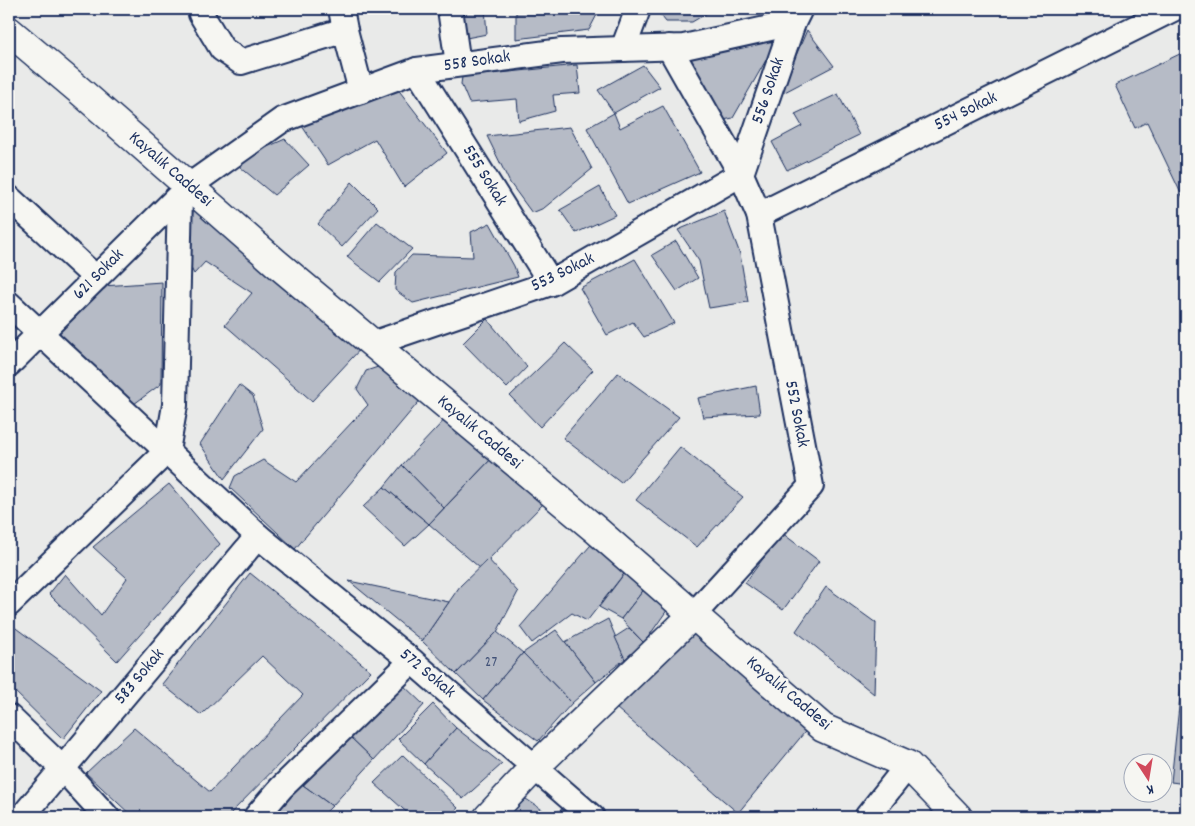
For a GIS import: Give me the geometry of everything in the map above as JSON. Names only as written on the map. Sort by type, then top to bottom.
[{"type":"street","points":[[200,9],[201,14],[222,49],[241,62],[343,19],[360,90]]},
{"type":"street","points":[[450,9],[458,64]]},
{"type":"street","points":[[623,49],[638,9]]},
{"type":"street","name":"554 Sokak","points":[[758,215],[1173,9]]},
{"type":"street","name":"558 Sokak","points":[[184,190],[282,120],[417,70],[562,50],[684,47],[797,16]]},
{"type":"street","name":"556 Sokak","points":[[740,174],[797,16]]},
{"type":"street","name":"Kayalık Caddesi","points":[[9,31],[184,190],[276,263],[694,614],[823,728],[908,765],[958,817]]},
{"type":"street","name":"552 Sokak","points":[[669,47],[740,174],[758,215],[811,486],[694,614]]},
{"type":"street","name":"555 Sokak","points":[[417,70],[551,283]]},
{"type":"street","name":"553 Sokak","points":[[372,344],[551,283],[740,174]]},
{"type":"street","points":[[9,604],[167,452],[175,405],[184,190]]},
{"type":"street","name":"621 Sokak","points":[[9,364],[184,190]]},
{"type":"street","points":[[9,198],[96,278]]},
{"type":"street","name":"572 Sokak","points":[[9,304],[258,536],[412,661],[592,817]]},
{"type":"street","name":"583 Sokak","points":[[22,817],[258,536]]},
{"type":"street","points":[[488,817],[535,767],[694,614]]},
{"type":"street","points":[[256,817],[281,788],[412,661]]},
{"type":"street","points":[[9,717],[63,769],[107,817]]},
{"type":"street","points":[[867,817],[908,765]]},
{"type":"building","points":[[459,9],[485,9],[487,34],[461,39]]},
{"type":"building","points":[[516,9],[600,9],[589,30],[516,39]]},
{"type":"building","points":[[656,9],[714,9],[692,22],[666,22]]},
{"type":"building","points":[[807,30],[834,66],[779,95]]},
{"type":"building","points":[[766,34],[774,46],[733,118],[719,121],[678,53]]},
{"type":"building","points":[[1186,51],[1186,204],[1147,122],[1135,128],[1115,85]]},
{"type":"building","points":[[577,65],[580,93],[553,95],[555,111],[519,121],[517,99],[469,103],[461,84],[462,77]]},
{"type":"building","points":[[643,65],[660,87],[614,113],[598,90]]},
{"type":"building","points":[[397,88],[447,153],[404,187],[375,139],[328,165],[300,123]]},
{"type":"building","points":[[838,94],[859,135],[787,170],[772,142],[802,126],[795,114]]},
{"type":"building","points":[[663,106],[700,172],[628,204],[587,128],[614,113],[620,128]]},
{"type":"building","points":[[570,127],[592,169],[544,208],[532,213],[510,183],[487,136]]},
{"type":"building","points":[[285,139],[309,165],[274,195],[234,162]]},
{"type":"building","points":[[352,182],[378,208],[342,247],[318,224]]},
{"type":"building","points":[[600,187],[615,215],[576,233],[560,210]]},
{"type":"building","points":[[193,209],[364,345],[312,401],[225,325],[252,293],[205,262],[194,274],[189,264]]},
{"type":"building","points":[[724,211],[740,254],[748,302],[709,308],[699,261],[678,230]]},
{"type":"building","points":[[377,222],[412,249],[380,282],[347,257]]},
{"type":"building","points":[[490,223],[514,266],[518,277],[413,303],[395,290],[396,272],[412,255],[473,257],[471,232]]},
{"type":"building","points":[[676,241],[698,278],[677,291],[652,255]]},
{"type":"building","points":[[635,259],[674,323],[644,337],[633,322],[607,335],[580,288]]},
{"type":"building","points":[[162,282],[161,384],[134,404],[56,333],[103,286]]},
{"type":"building","points":[[487,319],[527,367],[507,388],[463,343]]},
{"type":"building","points":[[565,343],[593,370],[540,427],[510,396]]},
{"type":"building","points":[[384,365],[422,398],[295,549],[230,488],[235,476],[263,460],[296,482],[368,405],[357,389],[366,371]]},
{"type":"building","points":[[618,373],[679,417],[621,483],[563,438]]},
{"type":"building","points":[[239,385],[253,396],[263,429],[224,479],[200,444]]},
{"type":"building","points":[[756,386],[760,414],[703,417],[698,398]]},
{"type":"building","points":[[450,414],[496,454],[444,508],[402,465]]},
{"type":"building","points":[[680,447],[743,497],[697,547],[636,500]]},
{"type":"building","points":[[496,454],[548,499],[480,568],[429,524]]},
{"type":"building","points":[[402,465],[444,508],[429,524],[384,487]]},
{"type":"building","points":[[169,484],[220,544],[117,661],[49,594],[65,574],[101,615],[127,578],[93,547]]},
{"type":"building","points":[[384,487],[429,524],[405,546],[363,507]]},
{"type":"building","points":[[782,533],[819,561],[783,610],[745,583]]},
{"type":"building","points":[[596,539],[630,566],[587,621],[572,613],[532,643],[520,627]]},
{"type":"building","points":[[488,559],[518,592],[497,632],[456,674],[422,641],[460,586]]},
{"type":"building","points":[[630,566],[649,583],[621,619],[599,607]]},
{"type":"building","points":[[250,573],[371,671],[227,817],[133,817],[86,773],[134,728],[210,792],[303,695],[262,656],[201,715],[162,684]]},
{"type":"building","points":[[349,581],[449,602],[422,641]]},
{"type":"building","points":[[649,583],[672,603],[644,643],[621,619]]},
{"type":"building","points":[[826,587],[876,623],[874,694],[796,631]]},
{"type":"building","points":[[608,619],[625,659],[596,682],[565,642]]},
{"type":"building","points":[[9,623],[101,691],[63,739],[9,686]]},
{"type":"building","points":[[695,624],[809,727],[738,813],[616,708]]},
{"type":"building","points":[[629,628],[644,643],[625,659],[615,637]]},
{"type":"building","points":[[556,630],[596,682],[572,703],[523,653]]},
{"type":"building","points":[[497,632],[523,653],[483,700],[456,674]]},
{"type":"building","points":[[1186,640],[1186,784],[1172,782]]},
{"type":"building","points":[[523,653],[572,703],[538,741],[483,700]]},
{"type":"building","points":[[401,683],[424,705],[374,760],[349,736]]},
{"type":"building","points":[[433,704],[456,728],[424,764],[398,739]]},
{"type":"building","points":[[456,728],[502,764],[463,799],[424,764]]},
{"type":"building","points":[[349,736],[374,760],[332,806],[296,780]]},
{"type":"building","points":[[403,755],[458,808],[448,817],[412,817],[374,783]]},
{"type":"building","points":[[296,780],[332,806],[321,817],[268,817]]},
{"type":"building","points":[[526,799],[550,815],[567,807],[573,817],[506,817]]}]
